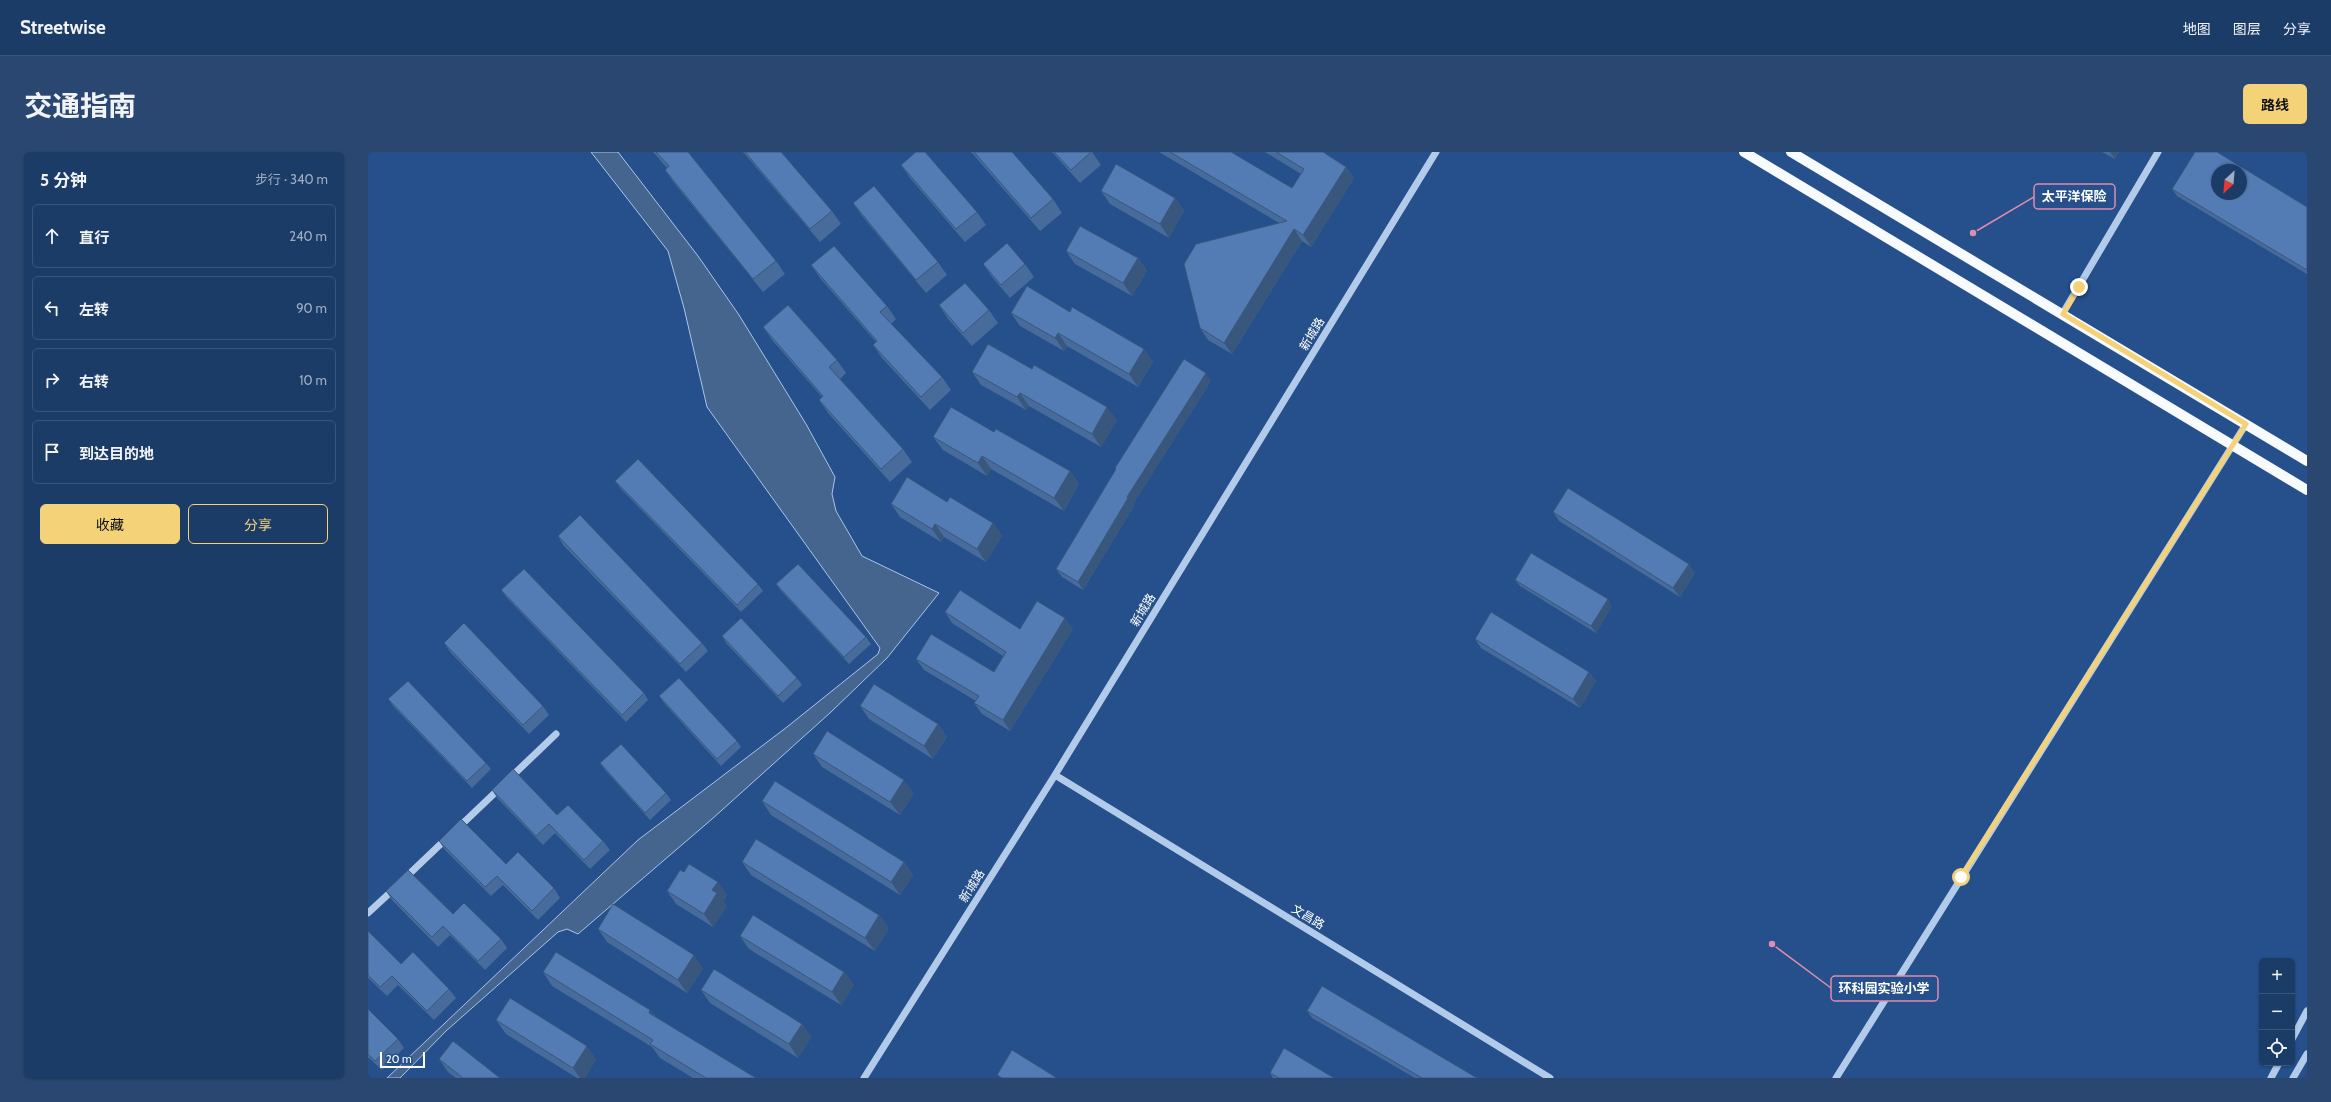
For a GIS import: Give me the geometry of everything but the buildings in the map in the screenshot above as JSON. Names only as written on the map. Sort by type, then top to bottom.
[{"type":"main road","points":[[1744,152],[2307,490]]},
{"type":"main road","points":[[1791,152],[2307,461]]},
{"type":"street","name":"新城路","points":[[864,1078],[1055,775],[1436,152]]},
{"type":"street","points":[[2063,314],[2158,152]]},
{"type":"street","points":[[1836,1078],[2231,445],[2246,424]]},
{"type":"street","points":[[368,913],[556,734]]},
{"type":"street","name":"文昌路","points":[[1055,775],[1550,1078]]},
{"type":"street","points":[[2295,1033],[2307,1011]]},
{"type":"street","points":[[2293,1078],[2307,1054]]},
{"type":"street","points":[[2271,1078],[2277,1066]]},
{"type":"water","points":[[591,152],[618,152],[698,256],[739,315],[806,424],[835,477],[832,494],[836,511],[862,556],[939,593],[887,658],[831,712],[712,819],[578,934],[567,929],[558,932],[446,1031],[400,1078],[387,1078],[638,840],[787,727],[878,654],[880,648],[707,407],[684,308],[668,251]]},
{"type":"place","name":"太平洋保险","points":[[1973,233]]},
{"type":"place","name":"环科园实验小学","points":[[1772,944]]},
{"type":"route","points":[[1961,877],[2231,445],[2246,424],[2063,314],[2079,287]]}]
